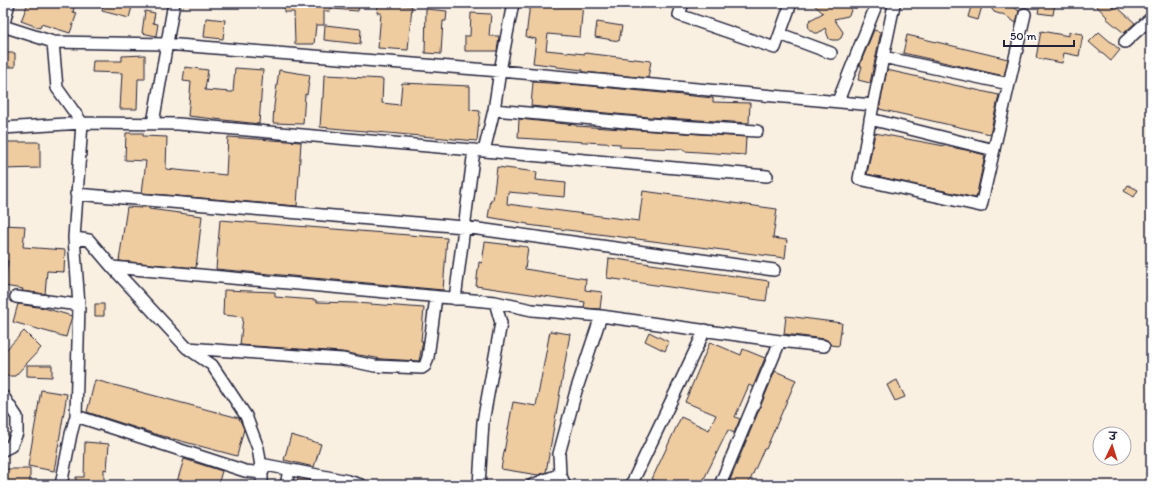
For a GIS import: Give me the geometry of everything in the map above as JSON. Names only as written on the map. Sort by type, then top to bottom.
[{"type":"street","points":[[9,3],[3,26],[53,42],[166,44],[500,71],[872,104]]},
{"type":"street","points":[[152,123],[174,3]]},
{"type":"street","points":[[455,299],[464,227],[479,150],[494,110],[513,3]]},
{"type":"street","points":[[683,3],[679,15],[775,48],[791,3]]},
{"type":"street","points":[[838,101],[877,3]]},
{"type":"street","points":[[894,5],[872,104],[859,179],[981,206],[1025,14]]},
{"type":"street","points":[[1125,42],[1151,18]]},
{"type":"street","points":[[780,34],[831,52]]},
{"type":"street","points":[[53,42],[57,88],[82,123],[74,238],[79,305],[76,416],[61,485]]},
{"type":"street","points":[[883,57],[1009,84]]},
{"type":"street","points":[[494,110],[640,123],[757,131]]},
{"type":"street","points":[[870,119],[994,150]]},
{"type":"street","points":[[3,128],[82,123],[178,124],[766,176]]},
{"type":"street","points":[[76,194],[464,227],[774,270]]},
{"type":"street","points":[[74,238],[89,240],[187,348],[212,365],[246,416],[258,448],[262,473],[262,485]]},
{"type":"street","points":[[112,267],[495,302],[532,310],[601,316],[824,346]]},
{"type":"street","points":[[16,297],[79,305]]},
{"type":"street","points":[[187,348],[342,360],[375,366],[422,368],[425,366],[428,357],[436,297]]},
{"type":"street","points":[[479,485],[483,422],[501,323],[495,302]]},
{"type":"street","points":[[565,485],[560,474],[559,454],[576,391],[601,316]]},
{"type":"street","points":[[630,485],[705,330]]},
{"type":"street","points":[[720,485],[780,341]]},
{"type":"street","points":[[3,396],[17,417],[17,433],[11,446],[3,450]]},
{"type":"street","points":[[76,416],[245,471],[262,473]]},
{"type":"street","points":[[262,473],[266,465],[361,485]]},
{"type":"street","points":[[286,485],[289,470]]},
{"type":"street","points":[[532,485],[560,474]]},
{"type":"building","points":[[28,3],[75,3],[73,12],[77,13],[70,33],[41,24],[40,28],[21,21]]},
{"type":"building","points":[[104,3],[133,3],[129,18],[102,11]]},
{"type":"building","points":[[284,3],[329,3],[330,11],[324,11],[324,25],[316,25],[314,44],[295,44],[294,12],[284,12]]},
{"type":"building","points":[[332,3],[359,3],[358,11],[332,9]]},
{"type":"building","points":[[378,3],[412,6],[408,50],[378,48],[381,13],[377,13]]},
{"type":"building","points":[[530,3],[583,3],[580,37],[548,34],[546,50],[651,61],[648,78],[583,72],[583,70],[533,63],[536,39],[526,37]]},
{"type":"building","points":[[812,3],[850,4],[851,10],[848,16],[834,19],[843,32],[841,38],[838,40],[829,39],[825,28],[818,33],[814,33],[809,29],[808,23],[810,20],[823,13]]},
{"type":"building","points":[[972,3],[983,3],[978,20],[968,17]]},
{"type":"building","points":[[988,3],[1008,3],[1019,11],[1016,23],[1003,14],[994,12]]},
{"type":"building","points":[[1040,3],[1055,3],[1053,15],[1038,13]]},
{"type":"building","points":[[1094,3],[1109,3],[1114,9],[1116,6],[1135,23],[1124,33],[1106,18],[1107,17]]},
{"type":"building","points":[[426,9],[447,11],[446,21],[443,21],[441,54],[425,53]]},
{"type":"building","points":[[145,11],[155,13],[153,23],[158,24],[156,36],[142,33]]},
{"type":"building","points":[[471,13],[491,14],[489,36],[499,36],[497,51],[465,51],[465,36],[470,36]]},
{"type":"building","points":[[206,18],[225,20],[223,39],[204,37]]},
{"type":"building","points":[[597,22],[622,26],[619,41],[595,37]]},
{"type":"building","points":[[325,25],[361,29],[360,44],[324,40]]},
{"type":"building","points":[[874,30],[881,32],[870,83],[858,80],[862,66],[860,66],[862,59]]},
{"type":"building","points":[[1041,31],[1069,36],[1069,32],[1083,34],[1079,56],[1064,53],[1062,63],[1036,58]]},
{"type":"building","points":[[1099,32],[1120,50],[1111,61],[1089,42]]},
{"type":"building","points":[[907,35],[1008,59],[1004,76],[903,53]]},
{"type":"building","points":[[3,53],[15,53],[15,67],[3,67]]},
{"type":"building","points":[[145,55],[145,79],[138,79],[137,109],[120,109],[122,73],[92,72],[93,61],[122,61],[122,56]]},
{"type":"building","points":[[185,67],[208,70],[205,90],[231,92],[233,92],[235,68],[263,70],[259,124],[188,116],[191,82],[183,81]]},
{"type":"building","points":[[279,70],[310,75],[307,95],[305,94],[303,124],[273,123]]},
{"type":"building","points":[[887,70],[999,95],[990,134],[879,109]]},
{"type":"building","points":[[324,75],[383,79],[382,103],[400,105],[402,83],[470,86],[470,110],[480,111],[477,141],[320,127]]},
{"type":"building","points":[[533,82],[581,85],[713,98],[713,102],[750,103],[749,123],[649,117],[531,106]]},
{"type":"building","points":[[519,119],[576,126],[746,137],[745,155],[684,151],[684,149],[620,147],[620,144],[518,138]]},
{"type":"building","points":[[126,133],[143,133],[143,136],[167,137],[166,169],[226,175],[228,137],[301,142],[297,206],[142,193],[146,161],[125,160]]},
{"type":"building","points":[[875,133],[985,155],[976,198],[867,174]]},
{"type":"building","points":[[3,142],[40,142],[40,168],[3,169]]},
{"type":"building","points":[[497,167],[537,172],[536,180],[566,183],[565,197],[508,192],[507,204],[639,221],[643,191],[777,209],[773,238],[787,240],[785,258],[528,225],[488,217],[491,200],[493,200]]},
{"type":"building","points":[[1128,185],[1138,190],[1134,197],[1124,191]]},
{"type":"building","points":[[127,207],[149,207],[149,209],[202,216],[196,268],[119,261]]},
{"type":"building","points":[[220,220],[447,238],[443,290],[216,269]]},
{"type":"building","points":[[3,225],[25,226],[23,247],[65,250],[64,272],[47,271],[45,294],[22,291],[23,289],[4,286],[8,261],[3,261]]},
{"type":"building","points":[[485,242],[528,247],[525,269],[586,279],[585,290],[602,292],[600,309],[584,308],[585,302],[476,286],[479,262],[482,263]]},
{"type":"building","points":[[609,258],[769,281],[766,301],[607,278]]},
{"type":"building","points":[[224,290],[275,292],[275,297],[316,300],[316,302],[356,303],[424,308],[421,341],[423,341],[419,361],[382,359],[342,352],[240,345],[243,317],[223,315]]},
{"type":"building","points":[[18,304],[44,308],[72,316],[66,337],[13,322]]},
{"type":"building","points":[[95,304],[104,304],[104,316],[95,316]]},
{"type":"building","points":[[786,316],[842,323],[839,346],[831,345],[825,339],[784,334]]},
{"type":"building","points":[[24,331],[41,348],[15,376],[3,376],[3,353]]},
{"type":"building","points":[[550,331],[570,334],[546,472],[538,475],[501,469],[513,402],[536,406]]},
{"type":"building","points":[[649,332],[669,342],[665,351],[645,341]]},
{"type":"building","points":[[710,342],[741,355],[743,349],[765,358],[753,387],[749,385],[735,417],[740,419],[734,433],[728,430],[701,485],[665,485],[652,479],[681,417],[709,430],[716,415],[685,402]]},
{"type":"building","points":[[27,365],[52,365],[52,377],[27,376]]},
{"type":"building","points":[[775,371],[796,380],[766,449],[764,449],[748,485],[728,485]]},
{"type":"building","points":[[95,380],[239,418],[244,429],[237,456],[155,434],[87,412]]},
{"type":"building","points":[[897,380],[905,397],[895,401],[887,385]]},
{"type":"building","points":[[41,390],[67,394],[54,471],[28,466]]},
{"type":"building","points":[[291,435],[321,444],[314,467],[284,460]]},
{"type":"building","points":[[85,442],[109,444],[107,470],[104,469],[104,485],[76,485],[76,477],[84,477]]},
{"type":"building","points":[[184,459],[222,471],[218,485],[176,485]]},
{"type":"building","points":[[3,469],[30,469],[30,485],[3,485]]},
{"type":"building","points":[[298,478],[328,484],[328,485],[297,485]]}]
